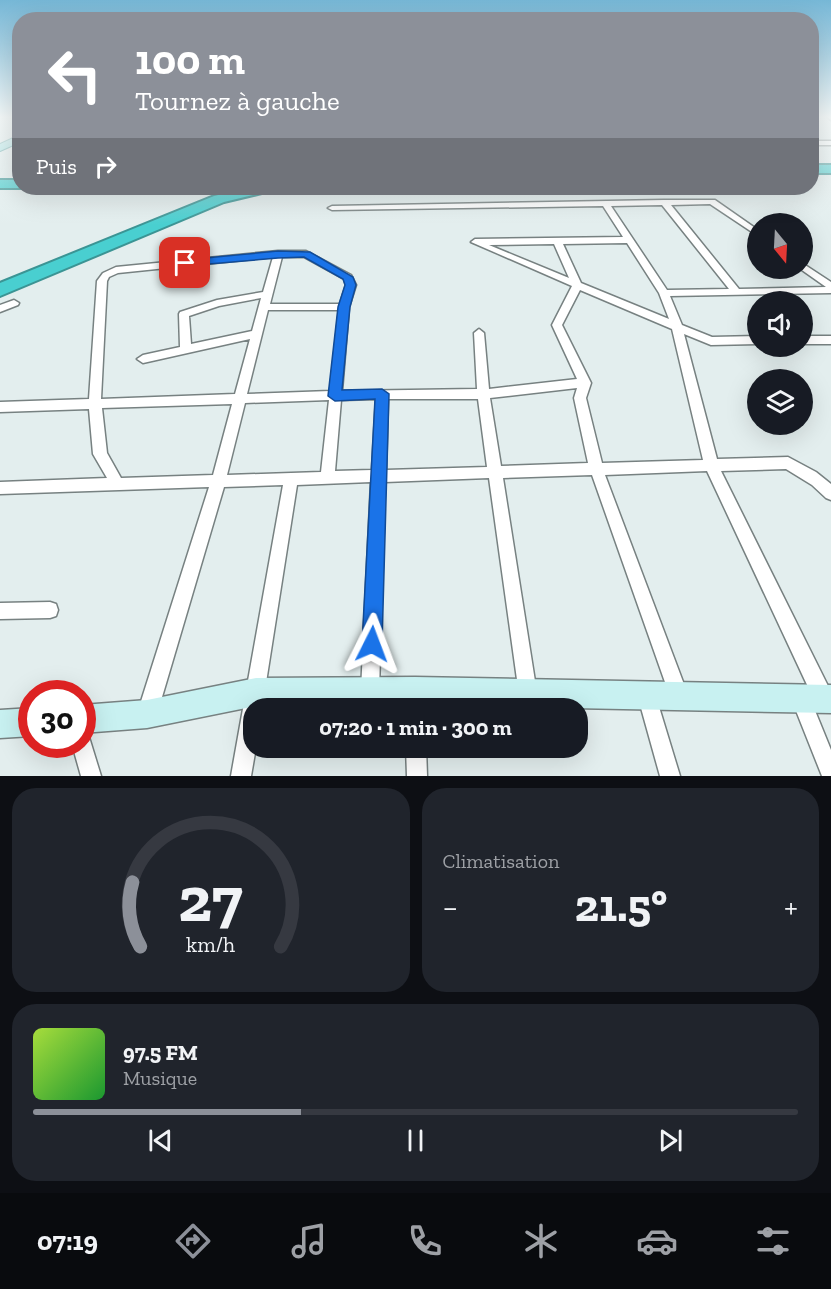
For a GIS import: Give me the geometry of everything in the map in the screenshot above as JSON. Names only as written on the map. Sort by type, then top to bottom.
[{"type":"highway","points":[[0,290],[219,199],[236,195]]},
{"type":"street","points":[[664,202],[737,292]]},
{"type":"street","points":[[332,208],[712,202],[747,226]]},
{"type":"street","points":[[606,204],[664,294],[677,326],[712,467],[818,698],[831,774]]},
{"type":"street","points":[[629,240],[476,242],[711,341],[747,340]]},
{"type":"street","points":[[557,241],[577,285]]},
{"type":"street","points":[[147,714],[218,482],[278,254]]},
{"type":"street","points":[[117,484],[100,454],[96,403],[102,281],[106,275],[116,270],[278,254],[306,254],[348,277],[351,285],[344,307],[327,478]]},
{"type":"street","points":[[813,274],[831,288]]},
{"type":"street","points":[[577,285],[556,325],[585,383],[580,398],[597,471],[680,697]]},
{"type":"street","points":[[664,294],[831,288]]},
{"type":"street","points":[[186,349],[184,314],[217,303],[268,294]]},
{"type":"street","points":[[0,309],[14,303]]},
{"type":"street","points":[[264,307],[344,307]]},
{"type":"street","points":[[479,333],[483,394],[528,694]]},
{"type":"street","points":[[143,358],[256,334]]},
{"type":"street","points":[[813,340],[831,340]]},
{"type":"street","points":[[0,406],[382,394],[483,394],[585,383]]},
{"type":"street","points":[[370,691],[382,394]]},
{"type":"street","points":[[0,488],[788,464],[808,474],[827,488],[831,494]]},
{"type":"street","points":[[241,776],[291,479]]},
{"type":"street","points":[[0,611],[50,610]]},
{"type":"street","points":[[96,718],[147,714],[256,692],[370,691],[405,698]]},
{"type":"street","points":[[453,698],[528,694],[818,698]]},
{"type":"street","points":[[647,697],[670,776]]},
{"type":"street","points":[[0,724],[18,723]]},
{"type":"street","points":[[86,758],[91,776]]},
{"type":"street","points":[[416,758],[417,776]]},
{"type":"route","points":[[185,263],[278,254],[306,254],[348,277],[351,285],[344,307],[335,396],[382,394],[372,644]]}]
